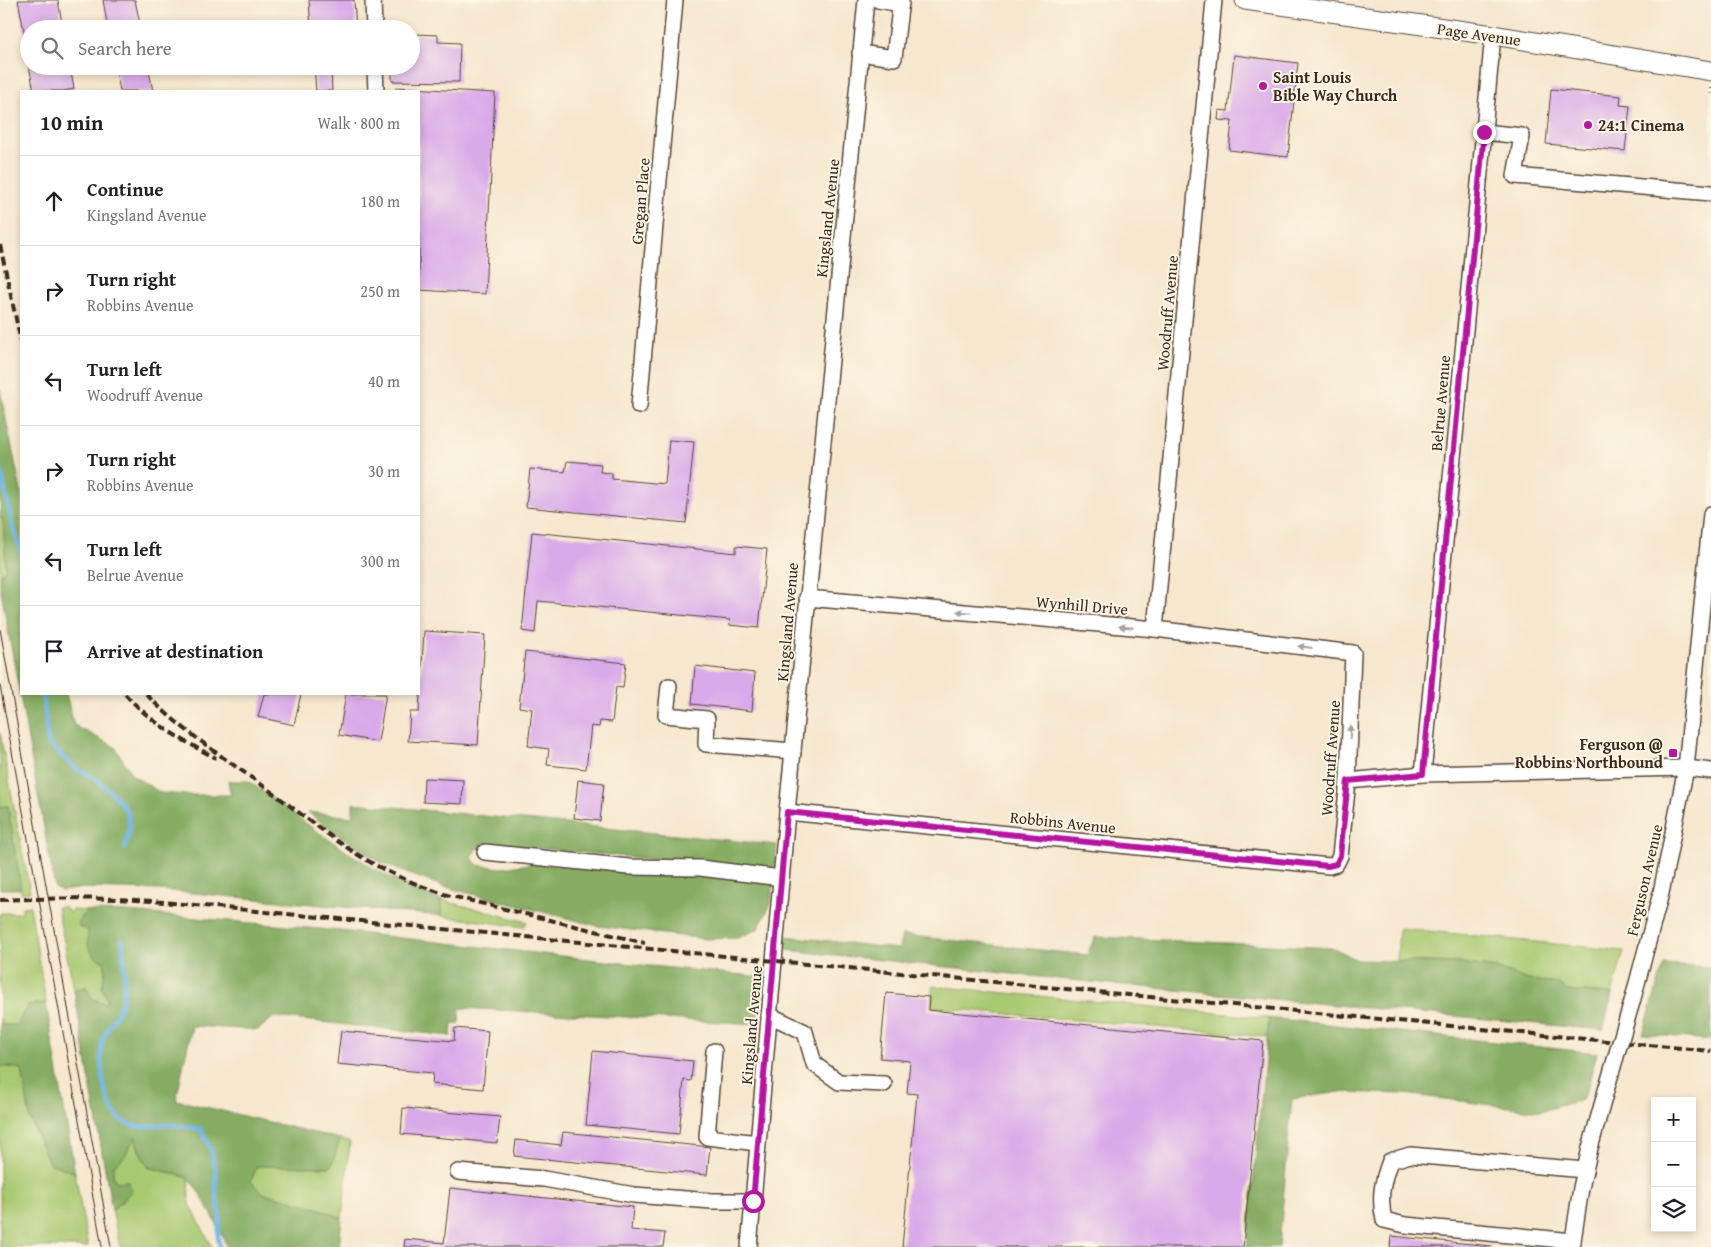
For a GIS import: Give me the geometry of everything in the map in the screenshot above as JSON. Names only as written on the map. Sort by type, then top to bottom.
[{"type":"main road","name":"Page Avenue","points":[[1246,0],[1493,35],[1711,71]]},
{"type":"street","points":[[373,0],[374,20]]},
{"type":"street","name":"Gregan Place","points":[[639,406],[675,0]]},
{"type":"street","name":"Kingsland Avenue","points":[[750,1247],[787,812],[866,0]]},
{"type":"street","points":[[860,52],[894,58],[901,2],[878,0]]},
{"type":"street","name":"Woodruff Avenue","points":[[1155,629],[1214,0]]},
{"type":"street","name":"Belrue Avenue","points":[[1423,774],[1493,35]]},
{"type":"street","points":[[375,75],[376,90]]},
{"type":"street","points":[[1484,132],[1522,136],[1515,176],[1711,193]]},
{"type":"street","name":"Ferguson Avenue","points":[[1573,1244],[1590,1148],[1661,893],[1686,768],[1711,514]]},
{"type":"street","name":"Wynhill Drive","points":[[807,598],[1155,629],[1353,653]]},
{"type":"street","name":"Woodruff Avenue","points":[[1336,864],[1340,856],[1348,781],[1353,653]]},
{"type":"street","points":[[669,686],[666,715],[708,719],[706,744],[793,751]]},
{"type":"street","points":[[1348,781],[1423,774],[1686,768],[1711,771]]},
{"type":"street","name":"Robbins Avenue","points":[[787,812],[1328,866],[1336,864]]},
{"type":"street","points":[[485,852],[629,867],[700,868],[781,878]]},
{"type":"street","points":[[769,1015],[805,1032],[814,1064],[838,1082],[884,1084]]},
{"type":"street","points":[[714,1051],[707,1137],[758,1143]]},
{"type":"street","points":[[1573,1244],[1405,1225],[1384,1220],[1381,1205],[1384,1177],[1390,1161],[1410,1155],[1585,1170]]},
{"type":"street","points":[[458,1172],[544,1179],[634,1195],[712,1201],[753,1201]]},
{"type":"path","points":[[1711,88],[1711,97]]},
{"type":"green space","points":[[0,390],[20,486],[20,695],[66,695],[74,725],[115,747],[132,775],[161,793],[231,795],[228,781],[248,781],[364,863],[389,877],[441,900],[441,916],[160,890],[83,888],[62,891],[55,888],[0,586],[0,576],[6,568],[3,518],[0,518]]},
{"type":"green space","points":[[0,518],[3,518],[6,569],[0,576]]},
{"type":"green space","points":[[0,733],[30,892],[21,893],[8,806],[0,807]]},
{"type":"green space","points":[[353,803],[777,845],[774,871],[505,845],[480,845],[471,856],[477,865],[501,868],[538,863],[634,873],[719,876],[773,883],[771,904],[758,929],[738,938],[706,939],[598,926],[445,887],[404,872],[380,862],[328,828],[308,812],[353,817]]},
{"type":"green space","points":[[8,806],[20,889],[0,889],[0,807]]},
{"type":"green space","points":[[441,900],[527,922],[524,927],[441,916]]},
{"type":"green space","points":[[30,906],[46,1003],[28,1005],[16,1025],[3,1025],[0,1018],[0,913],[22,913],[22,907]]},
{"type":"green space","points":[[57,907],[65,907],[70,913],[72,910],[89,911],[79,920],[88,930],[93,955],[105,963],[102,988],[108,1000],[104,1003],[93,999],[86,987],[74,990]]},
{"type":"green space","points":[[89,911],[128,912],[331,930],[763,977],[758,1024],[460,1008],[459,1024],[452,1023],[451,1036],[274,1017],[258,1030],[192,1026],[176,1100],[340,1139],[331,1167],[257,1166],[251,1181],[263,1193],[315,1207],[342,1218],[339,1247],[227,1247],[209,1209],[191,1181],[172,1172],[148,1167],[135,1137],[124,1157],[114,1165],[113,1178],[118,1182],[128,1181],[132,1191],[112,1210],[74,990],[86,987],[93,999],[104,1003],[108,1000],[102,988],[105,963],[90,950],[88,946],[88,930],[79,927],[79,920]]},
{"type":"green space","points":[[1399,928],[1624,951],[1612,994],[1567,991],[1558,983],[1528,980],[1496,968],[1461,963],[1397,961]]},
{"type":"green space","points":[[902,935],[1087,955],[1095,937],[1334,948],[1357,960],[1461,963],[1496,968],[1528,980],[1558,983],[1567,991],[1612,994],[1603,1030],[1069,980],[786,950],[786,936],[899,949]]},
{"type":"green space","points":[[1664,964],[1711,967],[1711,1040],[1643,1034]]},
{"type":"green space","points":[[933,986],[1269,1018],[1267,1037],[931,1007]]},
{"type":"green space","points":[[46,1003],[75,1173],[49,1163],[30,1118],[22,1069],[0,1066],[0,1018],[3,1025],[16,1025],[28,1005]]},
{"type":"green space","points":[[1269,1018],[1597,1053],[1582,1100],[1540,1111],[1405,1094],[1339,1092],[1292,1099],[1279,1247],[1247,1247]]},
{"type":"green space","points":[[0,1066],[22,1068],[30,1118],[49,1163],[75,1173],[88,1247],[0,1247]]},
{"type":"green space","points":[[135,1136],[139,1150],[148,1167],[188,1178],[190,1204],[212,1247],[120,1247],[112,1210],[126,1198],[118,1182],[113,1179],[114,1165],[124,1157]]},
{"type":"green space","points":[[340,1139],[350,1142],[342,1218],[315,1207],[263,1193],[251,1181],[257,1166],[331,1167]]},
{"type":"building","points":[[18,0],[58,0],[61,20],[22,20]]},
{"type":"building","points":[[103,0],[135,0],[139,20],[106,20]]},
{"type":"building","points":[[309,0],[354,0],[355,20],[310,20]]},
{"type":"building","points":[[420,34],[438,35],[438,42],[460,43],[459,82],[392,81],[392,75],[420,75]]},
{"type":"building","name":"Saint Louis Bible Way Church","points":[[1234,55],[1298,63],[1288,157],[1229,150],[1232,121],[1218,120],[1219,110],[1228,111]]},
{"type":"building","points":[[31,75],[72,75],[74,89],[34,90]]},
{"type":"building","points":[[117,75],[150,75],[153,90],[120,90]]},
{"type":"building","points":[[315,75],[331,75],[332,90],[316,90]]},
{"type":"building","points":[[396,87],[495,93],[485,294],[420,290],[420,90],[395,90]]},
{"type":"building","name":"24:1 Cinema","points":[[1551,89],[1621,96],[1620,105],[1630,106],[1625,151],[1546,144]]},
{"type":"building","points":[[669,440],[694,442],[686,523],[526,507],[530,469],[565,472],[567,461],[601,464],[600,472],[612,473],[612,479],[665,484]]},
{"type":"building","points":[[532,532],[736,553],[736,546],[767,549],[759,628],[729,625],[730,620],[538,601],[535,633],[522,631]]},
{"type":"building","points":[[424,631],[485,635],[478,745],[408,741],[410,712],[419,712]]},
{"type":"building","points":[[525,652],[626,663],[623,688],[616,687],[612,722],[600,721],[599,727],[591,726],[586,769],[547,765],[549,749],[528,746],[532,709],[519,707]]},
{"type":"building","points":[[695,666],[755,673],[752,711],[692,704]]},
{"type":"building","points":[[264,695],[301,695],[294,725],[258,717]]},
{"type":"building","points":[[346,695],[386,695],[378,742],[339,735]]},
{"type":"building","points":[[424,778],[463,780],[462,804],[423,802]]},
{"type":"building","points":[[578,780],[604,783],[600,821],[574,818]]},
{"type":"building","points":[[886,993],[929,997],[928,1010],[1263,1041],[1243,1247],[902,1247],[917,1094],[907,1093],[910,1061],[880,1058]]},
{"type":"building","points":[[455,1028],[488,1031],[483,1089],[432,1084],[433,1073],[337,1064],[341,1031],[454,1041]]},
{"type":"building","points":[[593,1051],[693,1061],[691,1081],[684,1080],[679,1134],[586,1125]]},
{"type":"building","points":[[403,1108],[500,1117],[497,1143],[401,1134]]},
{"type":"building","points":[[563,1132],[710,1147],[707,1175],[514,1156],[516,1140],[561,1145]]},
{"type":"building","points":[[450,1188],[633,1207],[631,1230],[665,1233],[663,1247],[404,1247],[405,1239],[444,1243]]},
{"type":"building","points":[[1391,1236],[1492,1246],[1492,1247],[1390,1247]]},
{"type":"waterway","points":[[0,466],[12,525],[20,548]]},
{"type":"waterway","points":[[43,695],[48,743],[76,769],[95,778],[115,796],[127,811],[130,827],[125,848]]},
{"type":"waterway","points":[[122,940],[124,963],[122,1001],[105,1034],[101,1048],[102,1072],[107,1097],[118,1117],[130,1125],[142,1127],[170,1125],[201,1129],[211,1150],[216,1172],[216,1192],[220,1216],[218,1238],[220,1247]]},
{"type":"tram line","points":[[0,629],[111,1247]]},
{"type":"tram line","points":[[0,685],[102,1247]]},
{"type":"railway","points":[[0,245],[20,337]]},
{"type":"railway","points":[[126,695],[157,723],[216,758]]},
{"type":"railway","points":[[147,695],[200,741],[334,839],[391,873],[447,895],[645,943]]},
{"type":"railway","points":[[0,900],[82,898],[163,902],[1711,1051]]},
{"type":"place","name":"Saint Louis Bible Way Church","points":[[1263,86]]},
{"type":"place","name":"24:1 Cinema","points":[[1588,125]]},
{"type":"place","name":"Ferguson @ Robbins Northbound","points":[[1673,753]]},
{"type":"route","points":[[753,1201],[787,812],[1328,866],[1336,864],[1340,856],[1348,781],[1423,774],[1484,132]]}]
